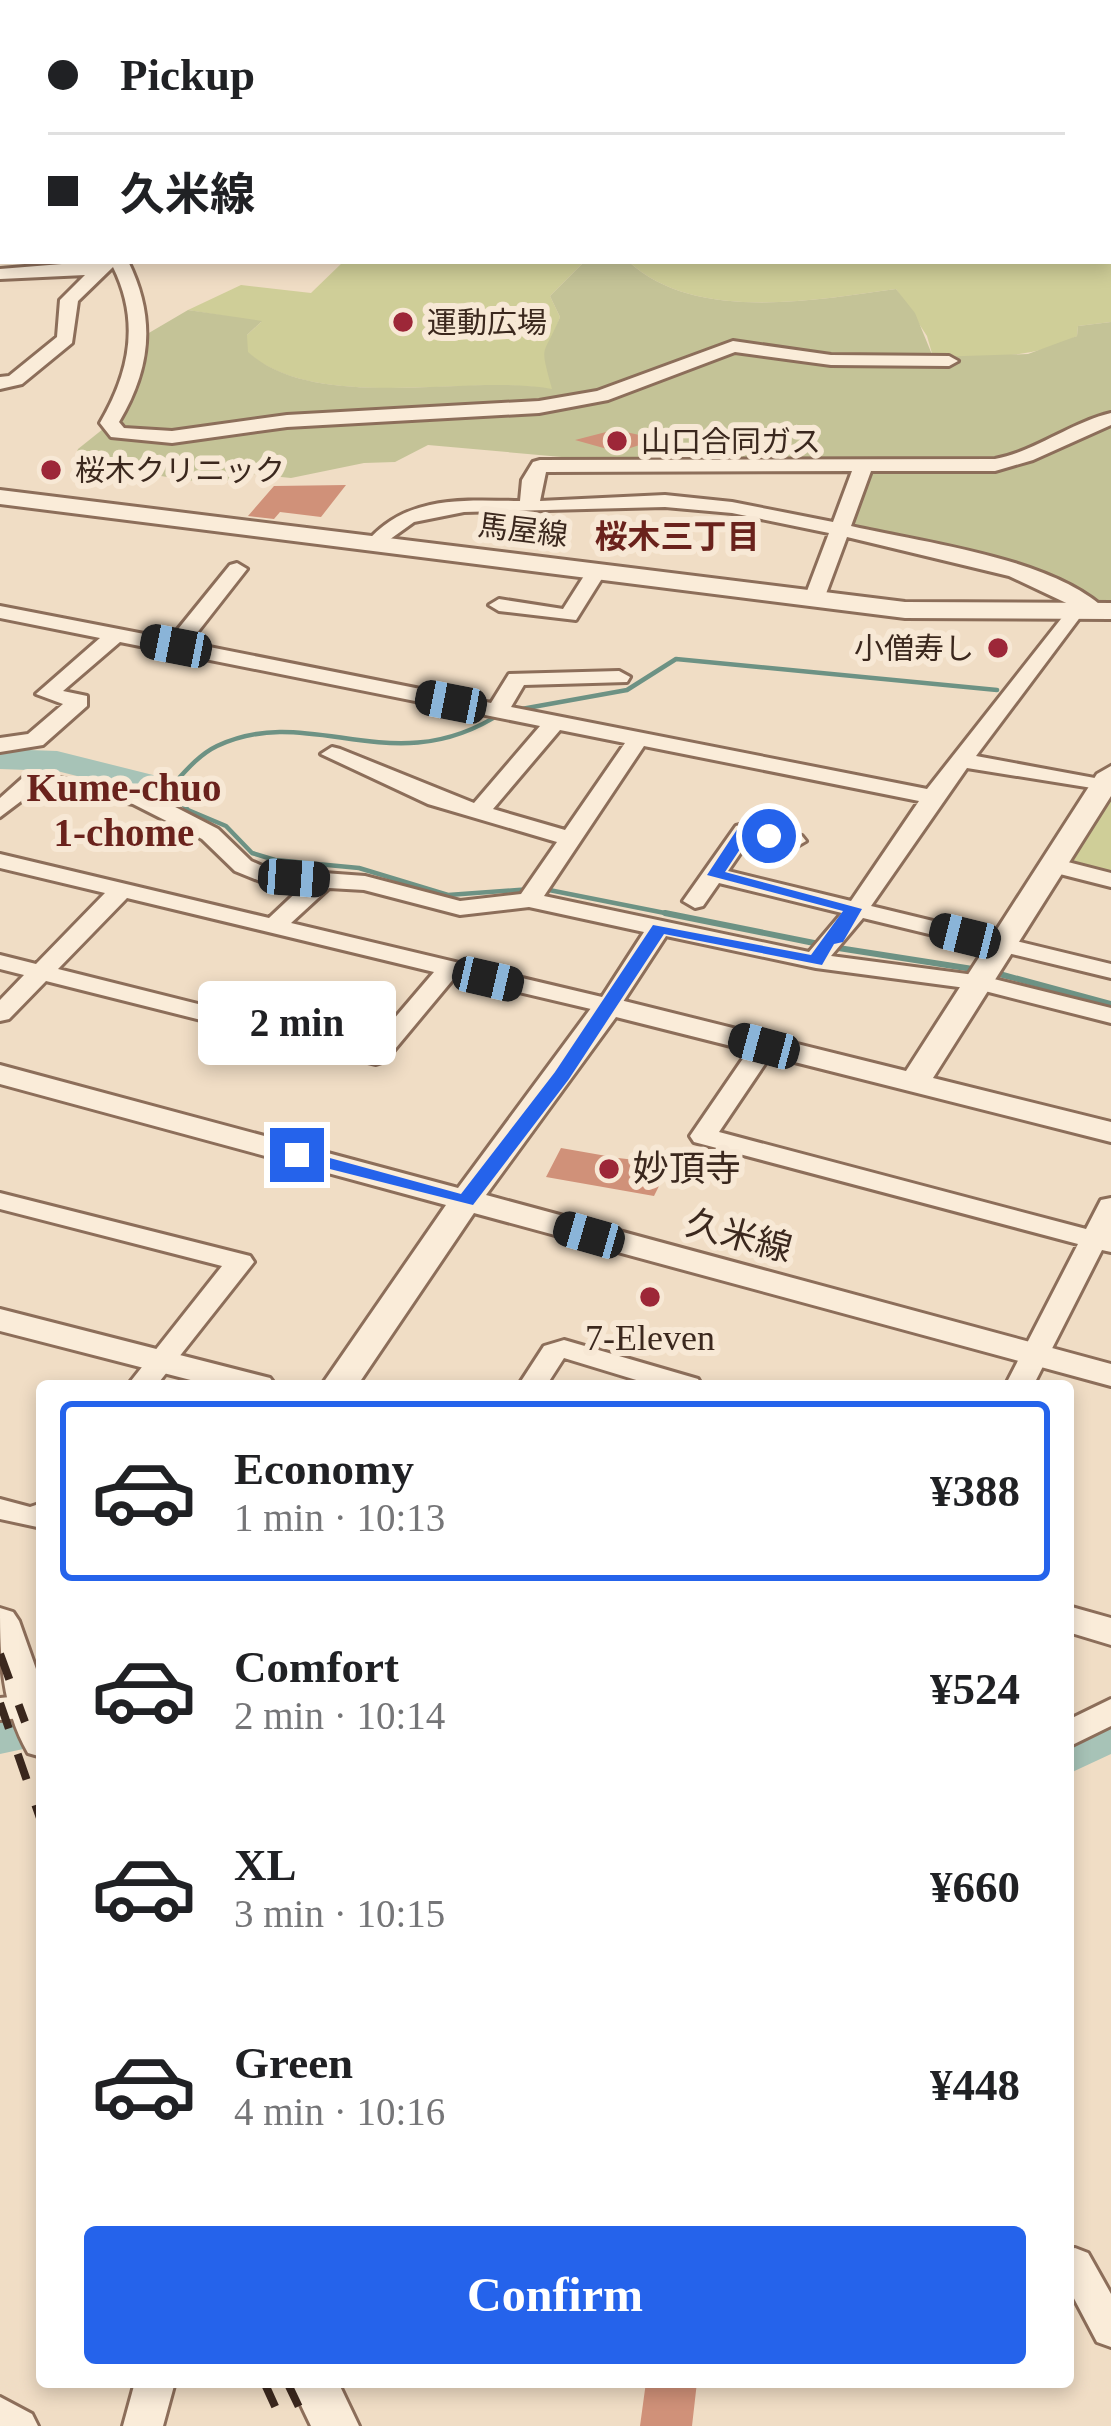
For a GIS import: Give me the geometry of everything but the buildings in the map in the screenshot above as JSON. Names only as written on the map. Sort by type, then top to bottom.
[{"type":"street","points":[[120,264],[137,299],[141,347],[133,378],[109,423],[118,433],[149,438],[308,419],[539,407],[601,396],[733,346],[831,360],[949,361]]},
{"type":"street","points":[[0,274],[103,265]]},
{"type":"street","points":[[0,383],[15,380],[66,340],[69,301],[103,265]]},
{"type":"street","points":[[529,507],[532,480],[540,466],[1009,463],[1043,452],[1088,424],[1111,419]]},
{"type":"street","points":[[814,599],[863,467]]},
{"type":"street","name":"馬屋線","points":[[0,497],[949,614],[1094,612]]},
{"type":"street","points":[[375,544],[390,524],[408,514],[448,507],[686,502],[788,515],[1034,576],[1094,612],[961,760],[816,961]]},
{"type":"street","points":[[176,646],[237,569]]},
{"type":"street","points":[[499,605],[568,616],[596,572]]},
{"type":"street","points":[[0,612],[932,797]]},
{"type":"street","points":[[0,745],[35,740],[80,701],[47,694],[116,635]]},
{"type":"street","points":[[496,711],[517,679],[619,677]]},
{"type":"street","points":[[480,810],[555,722]]},
{"type":"street","points":[[529,900],[639,738]]},
{"type":"street","points":[[332,754],[436,799],[572,839]]},
{"type":"street","points":[[914,1083],[1109,782],[961,760]]},
{"type":"street","points":[[0,810],[36,778],[78,784],[161,807],[181,823],[210,834],[243,866],[266,875],[365,883],[460,908],[529,900],[816,961],[982,983],[1111,1016]]},
{"type":"street","points":[[695,901],[744,831],[794,841]]},
{"type":"street","points":[[0,861],[1111,1132]]},
{"type":"street","points":[[1056,866],[1111,880]]},
{"type":"street","points":[[715,875],[1110,970]]},
{"type":"street","points":[[273,927],[323,880]]},
{"type":"street","points":[[0,1014],[122,890]]},
{"type":"street","points":[[344,1380],[392,1317],[466,1201],[562,1075],[659,928]]},
{"type":"street","points":[[0,962],[376,1056],[448,970]]},
{"type":"street","points":[[764,1046],[703,1136],[1102,1242]]},
{"type":"street","name":"久米線","points":[[0,1075],[1111,1375]]},
{"type":"street","points":[[0,1201],[240,1262],[150,1374]]},
{"type":"street","points":[[1021,1380],[1102,1242],[1111,1206]]},
{"type":"street","points":[[0,1320],[150,1374],[204,1380]]},
{"type":"street","points":[[536,1380],[554,1352],[564,1349],[668,1380]]},
{"type":"street","points":[[0,1509],[36,1519]]},
{"type":"street","points":[[0,1621],[28,1716]]},
{"type":"street","points":[[1074,1621],[1111,1632]]},
{"type":"street","points":[[1074,1732],[1111,1711]]},
{"type":"street","points":[[1075,2264],[1111,2330]]},
{"type":"street","points":[[143,2426],[153,2388]]},
{"type":"street","points":[[317,2388],[334,2426]]},
{"type":"street","points":[[0,2414],[18,2426]]},
{"type":"shaded area","points":[[341,264],[582,264],[550,296],[560,317],[555,331],[553,390],[353,387],[313,382],[277,371],[247,352],[247,335],[261,322],[188,310],[241,285],[311,293]]},
{"type":"shaded area","points":[[632,264],[1111,264],[1111,322],[1078,326],[1077,336],[1042,349],[1006,356],[933,357],[927,336],[896,289],[756,302],[686,293]]},
{"type":"shaded area","points":[[1111,800],[1111,873],[1071,863]]},
{"type":"green space","points":[[582,264],[632,264],[686,293],[720,300],[793,301],[896,289],[915,313],[933,357],[1028,354],[1077,336],[1078,326],[1111,322],[1111,605],[1096,607],[1076,589],[844,530],[869,468],[584,459],[428,445],[395,462],[364,463],[291,478],[252,474],[214,484],[141,473],[97,474],[75,458],[78,449],[108,425],[142,337],[188,310],[262,321],[247,335],[248,352],[277,371],[313,382],[353,387],[518,385],[552,389],[545,351],[560,317],[550,296]]},
{"type":"waterway","points":[[516,710],[627,690],[676,659],[997,690]]},
{"type":"waterway","points":[[503,712],[463,733],[425,742],[287,732],[252,735],[210,750],[169,789],[188,810],[226,826],[252,853],[275,860],[359,868],[448,895],[531,889]]},
{"type":"waterway","points":[[0,759],[57,761],[169,789]]},
{"type":"waterway","points":[[544,889],[673,915]]},
{"type":"waterway","points":[[665,913],[673,915]]},
{"type":"waterway","points":[[673,915],[680,916]]},
{"type":"waterway","points":[[673,915],[819,944]]},
{"type":"waterway","points":[[832,947],[979,970]]},
{"type":"waterway","points":[[992,972],[1111,1004]]},
{"type":"waterway","points":[[0,1737],[36,1729]]},
{"type":"waterway","points":[[1074,1754],[1111,1732]]},
{"type":"railway","points":[[0,1654],[25,1722]]},
{"type":"railway","points":[[0,1703],[36,1807]]},
{"type":"railway","points":[[267,2388],[284,2426]]},
{"type":"railway","points":[[290,2388],[308,2426]]},
{"type":"place","name":"運動広場","points":[[403,322]]},
{"type":"place","name":"山口合同ガス","points":[[617,441]]},
{"type":"place","name":"桜木クリニック","points":[[51,470]]},
{"type":"place","name":"小僧寿し","points":[[998,648]]},
{"type":"place","name":"妙頂寺","points":[[609,1169]]},
{"type":"place","name":"7-Eleven","points":[[650,1297]]},
{"type":"district","name":"桜木三丁目","points":[[677,537]]},
{"type":"district","name":"Kume-chuo 1-chome","points":[[124,810]]},
{"type":"route","points":[[297,1155],[466,1201],[562,1075],[659,928],[816,961],[828,940],[837,938],[853,909],[715,875],[744,831],[769,836]]}]
